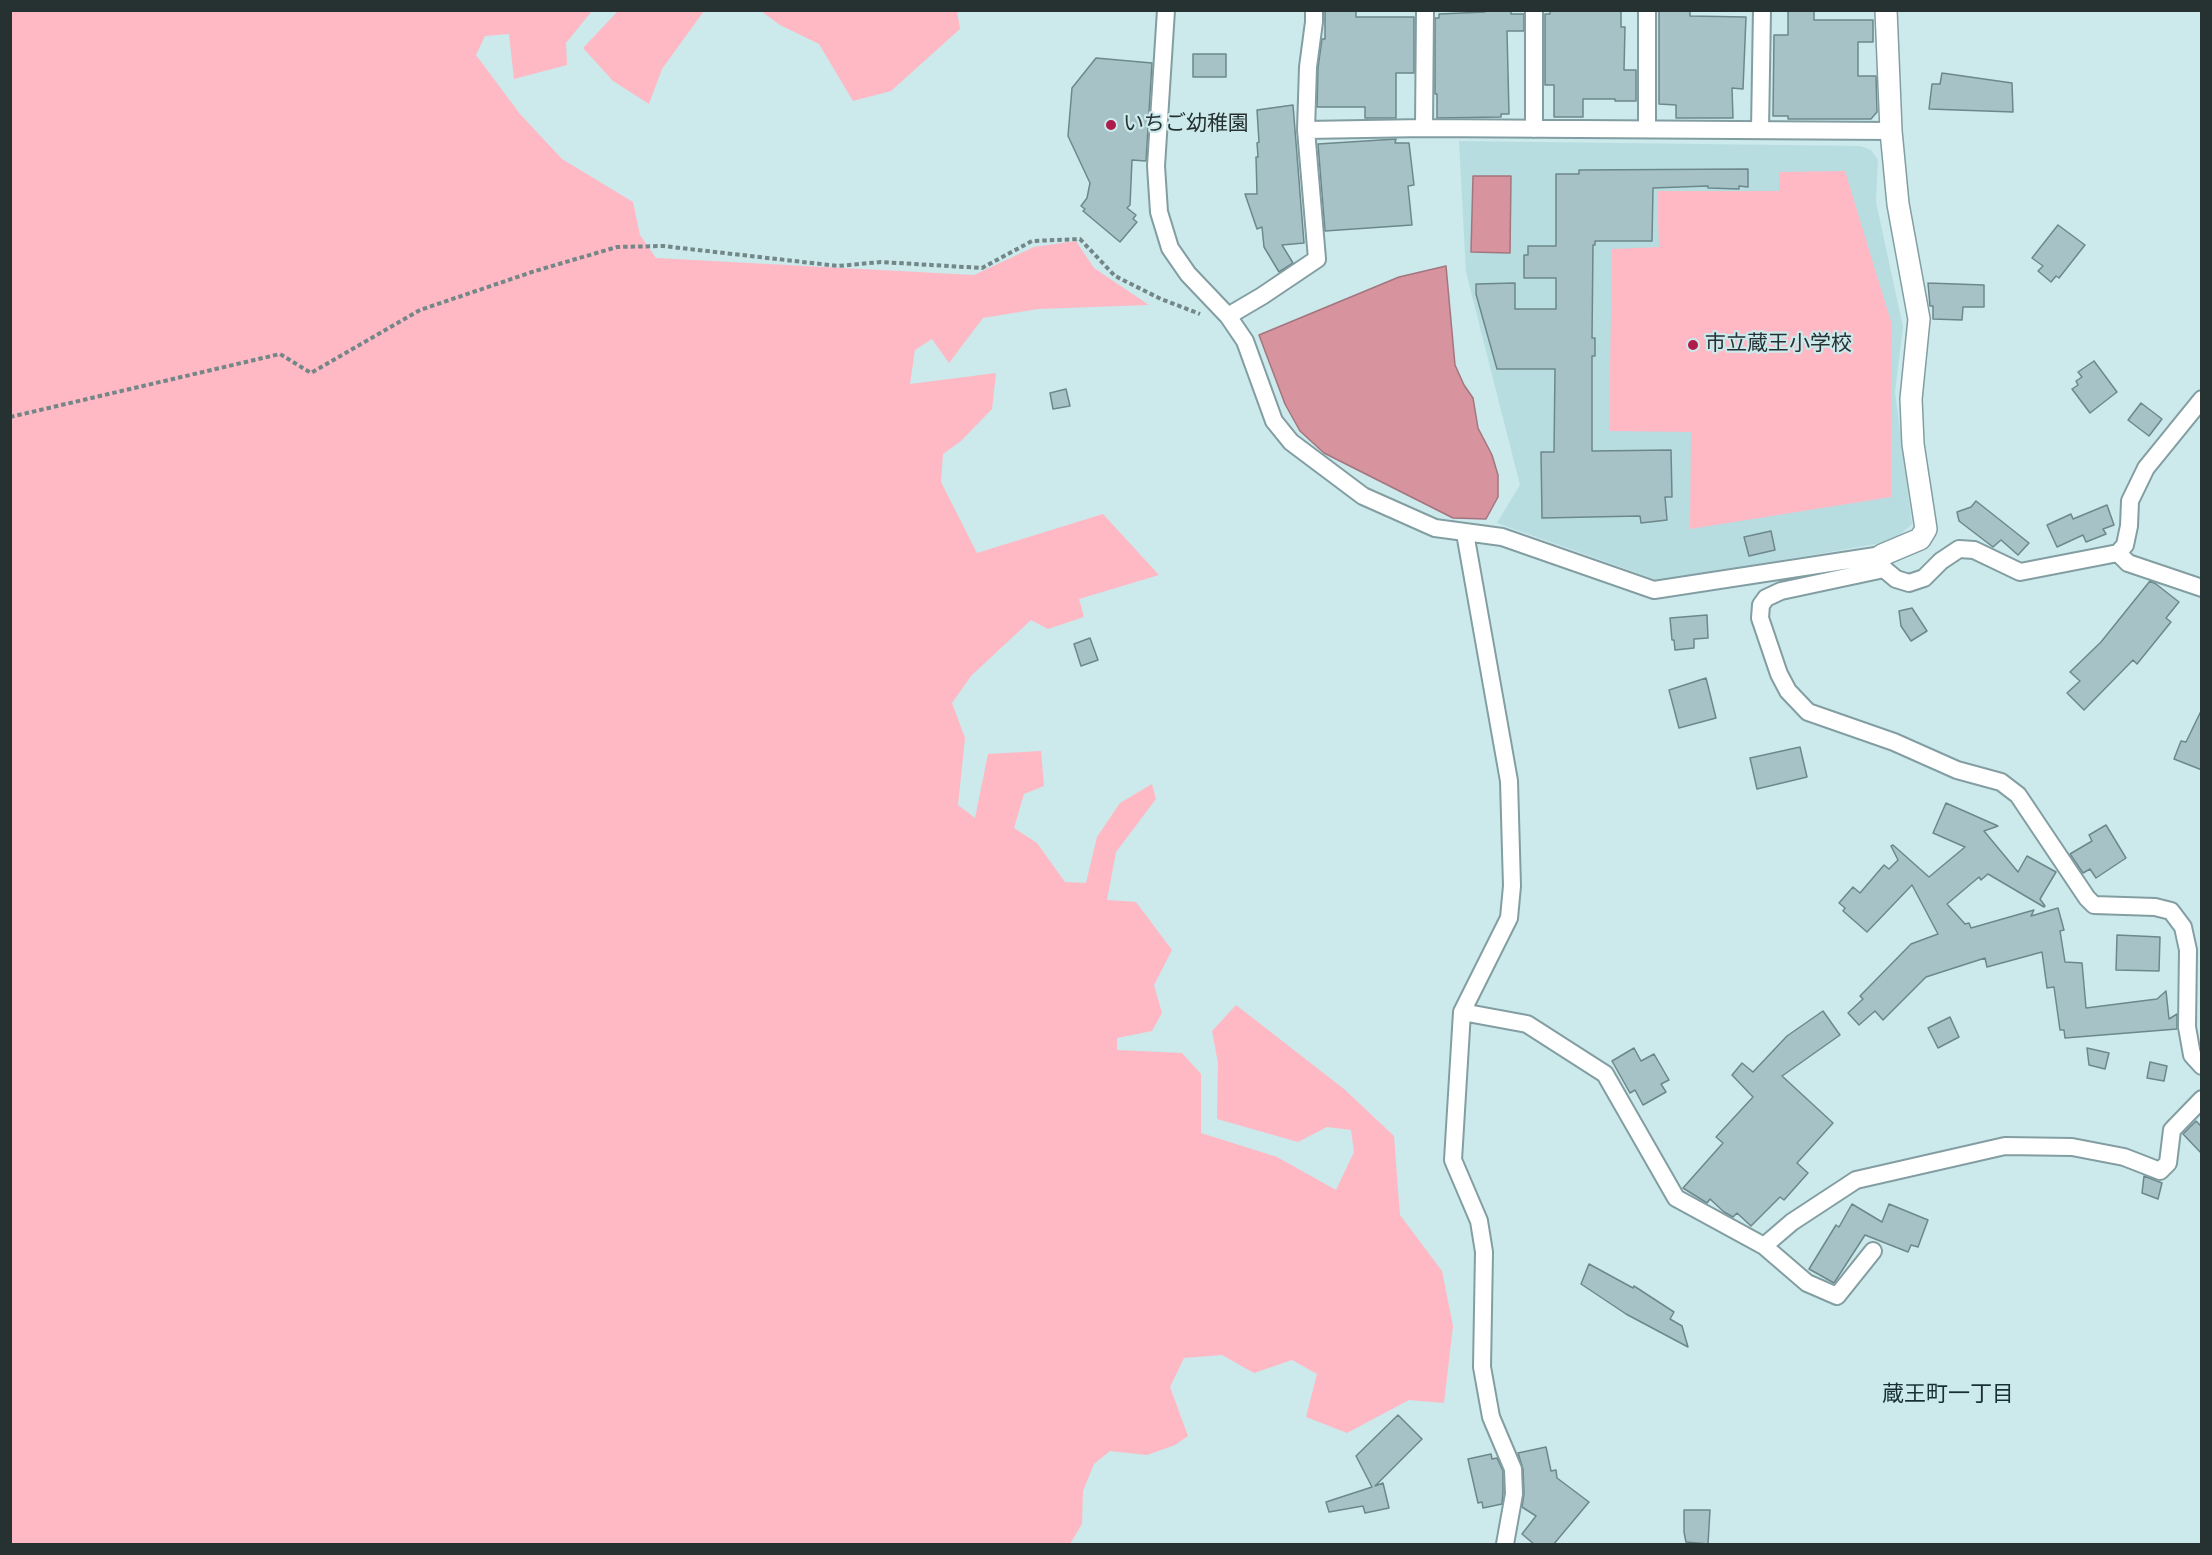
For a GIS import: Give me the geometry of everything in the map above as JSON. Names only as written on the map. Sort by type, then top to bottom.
[{"type":"street","points":[[1166,10],[1156,166],[1159,212],[1170,248],[1188,274],[1228,316],[1245,341],[1274,421],[1291,442],[1363,496],[1435,528],[1502,537],[1654,590],[1883,562]]},
{"type":"street","points":[[1228,316],[1317,260],[1306,130],[1308,67],[1314,10]]},
{"type":"street","points":[[1424,128],[1425,10]]},
{"type":"street","points":[[1533,129],[1534,10]]},
{"type":"street","points":[[1647,10],[1647,129]]},
{"type":"street","points":[[1760,130],[1762,10]]},
{"type":"street","points":[[1886,10],[1891,131],[1898,204],[1919,319],[1911,399],[1913,444],[1926,529],[1920,539],[1883,562],[1766,597],[1761,605],[1760,618],[1779,674],[1788,691],[1808,712],[1894,742],[1957,770],[2001,782],[2018,795],[2094,905],[2155,907],[2171,911],[2183,927],[2188,950],[2187,1027],[2192,1055],[2202,1066]]},
{"type":"street","points":[[1306,130],[1424,128],[1891,131]]},
{"type":"street","points":[[1883,562],[1896,579],[1909,583],[1924,578],[1941,561],[1959,549],[1974,550],[2020,572],[2118,554],[2125,545],[2129,526],[2130,501],[2146,468],[2202,399]]},
{"type":"street","points":[[1465,533],[1509,782],[1512,886],[1509,918],[1462,1012],[1453,1160],[1479,1221],[1484,1252],[1482,1367],[1491,1417],[1513,1469],[1514,1494],[1505,1545]]},
{"type":"street","points":[[2118,554],[2128,563],[2202,588]]},
{"type":"street","points":[[1462,1012],[1527,1024],[1605,1074],[1676,1198],[1764,1246],[1806,1283],[1837,1296],[1873,1251]]},
{"type":"street","points":[[1764,1246],[1792,1222],[1856,1180],[2005,1146],[2072,1147],[2124,1157],[2160,1171],[2168,1163],[2172,1130],[2202,1099]]},
{"type":"path","points":[[10,417],[280,354],[311,373],[420,310],[535,271],[617,247],[663,246],[838,266],[881,262],[982,268],[1032,241],[1080,239],[1115,276],[1161,300],[1210,318],[1228,316]]},
{"type":"shaded area","points":[[11,10],[592,11],[566,43],[567,65],[514,79],[509,34],[485,36],[476,55],[520,114],[562,159],[633,202],[640,235],[656,258],[974,275],[1034,247],[1076,241],[1094,268],[1149,305],[1038,309],[983,318],[949,363],[932,339],[915,350],[910,384],[996,373],[992,409],[961,441],[943,454],[941,482],[977,553],[1103,514],[1159,575],[1079,599],[1084,617],[1048,629],[1031,620],[971,676],[952,703],[965,738],[958,805],[975,818],[988,754],[1041,751],[1044,786],[1024,794],[1014,828],[1037,843],[1065,882],[1086,883],[1097,837],[1120,803],[1152,784],[1156,799],[1116,852],[1107,900],[1136,902],[1172,950],[1154,985],[1162,1013],[1152,1031],[1117,1038],[1117,1050],[1182,1053],[1201,1074],[1201,1133],[1277,1157],[1336,1190],[1354,1152],[1351,1130],[1327,1127],[1298,1142],[1217,1119],[1218,1063],[1212,1031],[1236,1005],[1344,1089],[1394,1136],[1400,1215],[1442,1271],[1453,1326],[1444,1403],[1409,1400],[1347,1433],[1306,1417],[1317,1374],[1292,1360],[1254,1373],[1222,1355],[1184,1358],[1170,1387],[1188,1436],[1175,1445],[1147,1455],[1110,1451],[1094,1464],[1083,1491],[1082,1524],[1070,1544],[11,1544]]},
{"type":"shaded area","points":[[618,11],[704,11],[662,69],[649,104],[613,81],[583,48]]},
{"type":"shaded area","points":[[761,11],[957,11],[960,29],[891,91],[853,101],[819,44],[780,25]]},
{"type":"shaded area","name":"市立蔵王小学校","points":[[1459,141],[1860,146],[1871,150],[1878,160],[1876,202],[1903,327],[1895,392],[1912,524],[1896,538],[1876,544],[1660,581],[1497,523],[1520,485],[1466,272]]},
{"type":"shaded area","points":[[1845,171],[1892,325],[1891,497],[1690,529],[1691,432],[1609,431],[1612,249],[1659,247],[1657,191],[1779,191],[1779,172]]},
{"type":"shaded area","points":[[1473,176],[1511,176],[1510,253],[1471,252]]},
{"type":"shaded area","points":[[1446,266],[1455,365],[1473,398],[1478,428],[1492,455],[1498,475],[1498,497],[1486,519],[1453,518],[1324,453],[1300,431],[1285,404],[1259,335],[1399,277]]},
{"type":"building","points":[[1325,10],[1356,10],[1356,17],[1414,17],[1414,73],[1396,73],[1396,118],[1365,118],[1365,107],[1317,107],[1318,68],[1322,39],[1325,39]]},
{"type":"building","points":[[1485,10],[1511,10],[1511,14],[1524,14],[1524,31],[1507,31],[1509,114],[1501,114],[1501,117],[1437,118],[1435,18],[1439,18],[1439,14],[1485,12]]},
{"type":"building","points":[[1550,10],[1621,10],[1621,27],[1625,27],[1624,70],[1636,70],[1636,101],[1583,99],[1583,117],[1554,117],[1554,85],[1545,85],[1545,14],[1550,14]]},
{"type":"building","points":[[1659,10],[1690,10],[1690,16],[1746,17],[1743,89],[1732,88],[1733,118],[1676,118],[1676,105],[1659,104]]},
{"type":"building","points":[[1788,10],[1814,10],[1814,20],[1873,20],[1873,42],[1858,42],[1858,76],[1876,76],[1877,112],[1871,119],[1788,119],[1788,116],[1773,116],[1774,35],[1788,35]]},
{"type":"building","points":[[1193,54],[1226,54],[1226,77],[1193,77]]},
{"type":"building","points":[[1096,58],[1152,63],[1146,161],[1132,160],[1130,205],[1127,208],[1136,215],[1133,219],[1137,222],[1120,242],[1083,211],[1085,209],[1081,206],[1087,198],[1090,183],[1068,136],[1072,88]]},
{"type":"building","points":[[1942,73],[2012,83],[2013,112],[1929,109],[1932,84],[1940,84]]},
{"type":"building","points":[[1293,105],[1304,243],[1282,245],[1293,263],[1279,272],[1264,247],[1262,227],[1257,229],[1245,194],[1257,194],[1256,157],[1258,157],[1257,143],[1259,142],[1257,110]]},
{"type":"building","points":[[1396,139],[1395,143],[1409,143],[1414,185],[1408,186],[1412,225],[1325,231],[1318,144]]},
{"type":"building","points":[[1748,169],[1748,187],[1739,186],[1739,189],[1708,188],[1708,186],[1653,188],[1652,241],[1595,241],[1593,245],[1592,338],[1595,338],[1595,356],[1592,356],[1592,451],[1671,450],[1672,497],[1665,497],[1667,520],[1641,523],[1640,516],[1542,518],[1541,452],[1554,452],[1555,369],[1497,369],[1476,294],[1476,284],[1515,283],[1515,309],[1556,309],[1556,278],[1524,278],[1524,255],[1528,255],[1528,246],[1556,246],[1556,174],[1579,174],[1579,170]]},
{"type":"building","points":[[2058,225],[2085,245],[2059,278],[2056,276],[2051,282],[2038,271],[2043,266],[2032,258]]},
{"type":"building","points":[[1928,283],[1984,285],[1984,307],[1963,307],[1962,320],[1933,319]]},
{"type":"building","points":[[2094,361],[2117,392],[2090,413],[2072,389],[2078,385],[2076,381],[2082,377],[2078,372]]},
{"type":"building","points":[[1066,389],[1070,406],[1053,409],[1050,393]]},
{"type":"building","points":[[2141,403],[2162,419],[2149,436],[2128,420]]},
{"type":"building","points":[[1976,501],[2029,543],[2018,555],[2001,540],[1993,547],[1959,521],[1957,512],[1971,507]]},
{"type":"building","points":[[2107,505],[2114,525],[2103,529],[2106,534],[2086,542],[2083,535],[2057,547],[2047,525],[2071,514],[2073,519]]},
{"type":"building","points":[[1771,531],[1775,550],[1749,556],[1744,537]]},
{"type":"building","points":[[2150,581],[2179,602],[2166,618],[2171,622],[2137,664],[2133,660],[2084,710],[2067,693],[2080,681],[2070,672],[2101,642]]},
{"type":"building","points":[[1912,608],[1927,631],[1911,641],[1901,626],[1899,611]]},
{"type":"building","points":[[1707,615],[1708,638],[1694,639],[1694,648],[1675,650],[1670,618]]},
{"type":"building","points":[[1090,638],[1098,660],[1081,666],[1074,644]]},
{"type":"building","points":[[1706,678],[1716,718],[1679,728],[1669,690]]},
{"type":"building","points":[[2202,709],[2202,770],[2174,759],[2181,741],[2186,742]]},
{"type":"building","points":[[1800,747],[1807,777],[1757,789],[1750,758]]},
{"type":"building","points":[[1946,803],[1998,826],[1984,831],[2018,872],[2027,856],[2056,872],[2040,899],[2044,907],[1988,874],[1981,880],[1979,877],[1947,904],[1965,924],[1969,923],[1971,928],[2034,910],[2031,916],[2058,908],[2064,930],[2060,931],[2065,962],[2082,963],[2086,1008],[2157,999],[2166,991],[2169,1019],[2177,1014],[2177,1029],[2065,1038],[2064,1030],[2060,1030],[2054,987],[2047,988],[2042,952],[1987,967],[1985,958],[1926,977],[1883,1020],[1875,1011],[1859,1025],[1848,1013],[1863,999],[1860,996],[1911,944],[1938,934],[1912,885],[1867,932],[1843,911],[1845,908],[1839,903],[1853,887],[1860,893],[1884,865],[1889,869],[1898,860],[1891,846],[1893,845],[1929,877],[1965,847],[1933,833]]},
{"type":"building","points":[[2106,825],[2126,858],[2096,878],[2090,869],[2083,873],[2070,854],[2092,841],[2089,835]]},
{"type":"building","points":[[2117,935],[2160,937],[2159,971],[2116,970]]},
{"type":"building","points":[[1823,1011],[1840,1035],[1782,1076],[1833,1123],[1797,1163],[1808,1173],[1784,1200],[1780,1197],[1751,1226],[1737,1213],[1733,1217],[1710,1199],[1707,1203],[1683,1188],[1723,1143],[1716,1137],[1753,1097],[1732,1075],[1742,1063],[1753,1072],[1787,1036]]},
{"type":"building","points":[[1950,1017],[1959,1037],[1938,1048],[1928,1028]]},
{"type":"building","points":[[1634,1048],[1641,1061],[1654,1054],[1669,1080],[1661,1084],[1666,1092],[1643,1105],[1635,1090],[1630,1093],[1612,1061]]},
{"type":"building","points":[[2087,1048],[2109,1053],[2105,1069],[2089,1065]]},
{"type":"building","points":[[2150,1062],[2167,1066],[2164,1081],[2147,1078]]},
{"type":"building","points":[[2196,1121],[2202,1127],[2202,1154],[2183,1134]]},
{"type":"building","points":[[2144,1176],[2162,1183],[2158,1199],[2142,1193]]},
{"type":"building","points":[[1852,1204],[1882,1222],[1889,1204],[1928,1220],[1918,1247],[1911,1245],[1908,1252],[1865,1235],[1834,1283],[1809,1269],[1836,1225],[1839,1227]]},
{"type":"building","points":[[1589,1264],[1633,1288],[1634,1286],[1674,1312],[1670,1319],[1682,1326],[1688,1347],[1626,1314],[1581,1284]]},
{"type":"building","points":[[1398,1415],[1422,1439],[1375,1486],[1383,1483],[1389,1508],[1365,1513],[1363,1506],[1329,1512],[1326,1502],[1372,1487],[1356,1456]]},
{"type":"building","points":[[1546,1447],[1551,1471],[1556,1470],[1557,1478],[1589,1502],[1553,1545],[1535,1545],[1522,1534],[1536,1516],[1522,1507],[1523,1469],[1518,1453]]},
{"type":"building","points":[[1491,1454],[1492,1459],[1497,1458],[1503,1471],[1502,1504],[1483,1508],[1482,1502],[1478,1503],[1468,1459]]},
{"type":"building","points":[[1684,1510],[1710,1510],[1708,1544],[1686,1542]]},
{"type":"place","name":"いちご幼稚園","points":[[1111,125]]},
{"type":"place","name":"市立蔵王小学校","points":[[1693,345]]},
{"type":"district","name":"蔵王町一丁目","points":[[1948,1396]]}]
